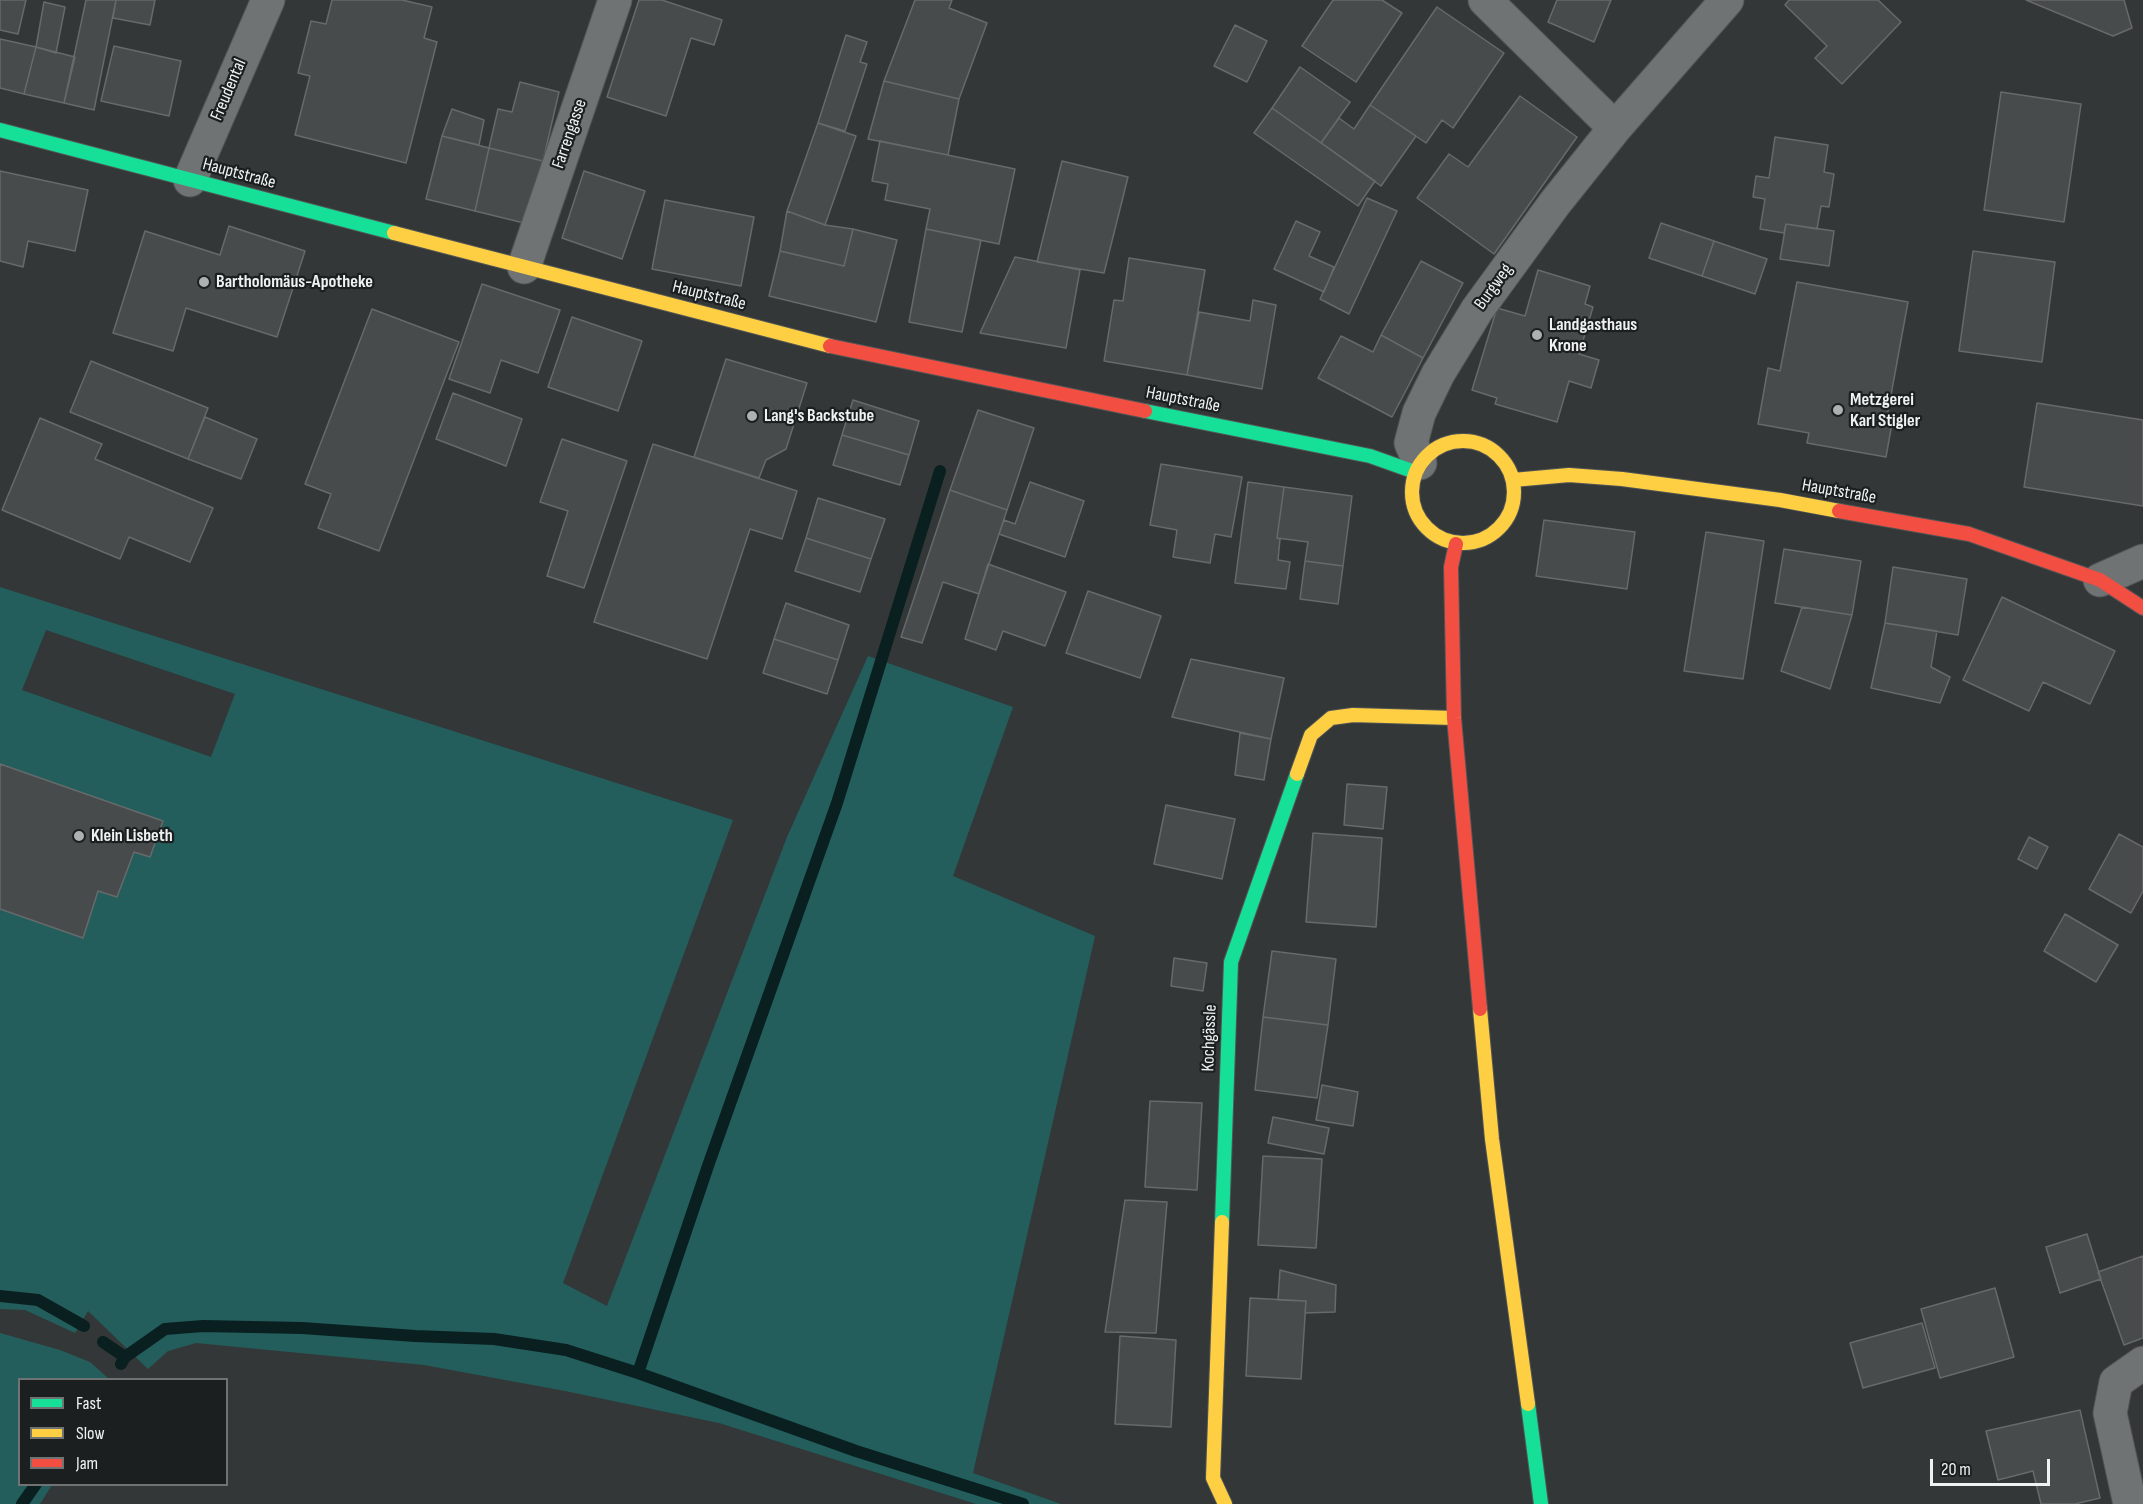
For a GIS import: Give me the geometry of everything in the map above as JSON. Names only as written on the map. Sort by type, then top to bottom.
[{"type":"street","name":"Freudental","points":[[190,180],[268,0]]},
{"type":"street","name":"Farrengasse","points":[[524,267],[615,0]]},
{"type":"street","points":[[1485,0],[1615,128]]},
{"type":"street","name":"Burgweg","points":[[1418,468],[1411,443],[1419,413],[1438,374],[1477,310],[1615,128],[1727,0]]},
{"type":"street","name":"Hauptstraße","points":[[0,130],[850,351],[1370,456],[1418,468]]},
{"type":"street","points":[[1463,440],[1495,451],[1506,464],[1513,480],[1515,496],[1511,513],[1502,526],[1489,537],[1473,543],[1456,544],[1441,539],[1428,530],[1418,518],[1412,503],[1412,487],[1418,468],[1432,451],[1447,443],[1463,440]]},
{"type":"street","name":"Hauptstraße","points":[[1513,480],[1569,475],[1622,479],[1780,500],[1969,534],[2100,580],[2143,608]]},
{"type":"street","points":[[1456,544],[1451,567],[1454,718],[1492,1139],[1541,1504]]},
{"type":"street","points":[[2100,580],[2143,561]]},
{"type":"street","name":"Kochgässle","points":[[1225,1504],[1213,1478],[1231,962],[1311,735],[1331,718],[1353,715],[1454,718]]},
{"type":"street","points":[[2130,1504],[2110,1413],[2116,1382],[2143,1363]]},
{"type":"shaded area","points":[[0,587],[733,820],[563,1283],[607,1306],[787,837],[868,656],[1013,707],[953,876],[1095,936],[973,1473],[1061,1504],[976,1504],[719,1423],[424,1365],[196,1343],[168,1351],[148,1369],[88,1311],[75,1333],[25,1310],[0,1309]],"holes":[[[46,630],[235,694],[211,757],[22,690]]]},
{"type":"shaded area","points":[[0,1333],[60,1350],[90,1362],[108,1378],[18,1378],[18,1486],[51,1486],[40,1504],[0,1504]]},
{"type":"building","points":[[0,0],[26,0],[18,34],[0,30]]},
{"type":"building","points":[[86,0],[116,0],[94,110],[64,103]]},
{"type":"building","points":[[116,0],[155,0],[150,25],[113,18]]},
{"type":"building","points":[[332,0],[402,0],[432,7],[424,38],[437,42],[406,163],[295,135],[310,76],[298,73],[311,21],[326,24]]},
{"type":"building","points":[[639,0],[662,0],[722,20],[714,45],[691,38],[666,116],[607,97]]},
{"type":"building","points":[[915,0],[952,0],[949,8],[987,23],[959,99],[884,81]]},
{"type":"building","points":[[1333,0],[1382,0],[1402,13],[1356,82],[1302,46]]},
{"type":"building","points":[[1557,0],[1611,0],[1594,42],[1548,22]]},
{"type":"building","points":[[1789,0],[1878,0],[1901,22],[1842,84],[1815,58],[1827,46],[1785,5]]},
{"type":"building","points":[[2026,0],[2124,0],[2132,28],[2113,36]]},
{"type":"building","points":[[44,2],[65,7],[56,53],[36,47]]},
{"type":"building","points":[[1437,7],[1504,53],[1453,128],[1442,120],[1426,143],[1370,105]]},
{"type":"building","points":[[1235,25],[1267,41],[1247,82],[1214,66]]},
{"type":"building","points":[[846,35],[867,42],[860,62],[867,64],[845,131],[818,123]]},
{"type":"building","points":[[0,39],[36,47],[24,94],[0,88]]},
{"type":"building","points":[[114,46],[181,61],[169,116],[101,101]]},
{"type":"building","points":[[36,47],[75,57],[64,103],[24,94]]},
{"type":"building","points":[[1300,67],[1350,102],[1321,143],[1272,108]]},
{"type":"building","points":[[884,81],[959,99],[948,155],[868,139]]},
{"type":"building","points":[[520,82],[559,92],[543,161],[489,148],[498,109],[512,112]]},
{"type":"building","points":[[2001,92],[2081,104],[2064,222],[1984,210]]},
{"type":"building","points":[[1520,96],[1577,137],[1494,254],[1417,198],[1449,154],[1468,167]]},
{"type":"building","points":[[1370,105],[1416,136],[1381,186],[1321,143],[1339,118],[1354,129]]},
{"type":"building","points":[[1272,108],[1375,181],[1358,206],[1254,133]]},
{"type":"building","points":[[452,109],[484,120],[479,145],[442,136]]},
{"type":"building","points":[[818,123],[856,136],[825,225],[787,211]]},
{"type":"building","points":[[442,136],[489,148],[475,211],[426,199]]},
{"type":"building","points":[[1775,137],[1828,145],[1824,172],[1834,174],[1829,207],[1821,206],[1817,229],[1786,224],[1784,233],[1760,229],[1765,199],[1753,197],[1756,176],[1769,178]]},
{"type":"building","points":[[880,141],[1015,169],[999,244],[926,229],[930,209],[885,200],[888,184],[872,181]]},
{"type":"building","points":[[489,148],[543,161],[528,224],[475,211]]},
{"type":"building","points":[[1062,161],[1128,177],[1104,273],[1037,262]]},
{"type":"building","points":[[0,171],[88,190],[75,251],[28,241],[23,267],[0,261]]},
{"type":"building","points":[[584,171],[645,191],[622,259],[562,238]]},
{"type":"building","points":[[1367,198],[1397,211],[1349,314],[1320,299]]},
{"type":"building","points":[[665,200],[754,217],[741,286],[652,269]]},
{"type":"building","points":[[787,211],[825,225],[853,229],[844,266],[780,251]]},
{"type":"building","points":[[1296,221],[1320,232],[1309,256],[1334,267],[1324,292],[1274,269]]},
{"type":"building","points":[[1661,223],[1714,241],[1702,276],[1649,258]]},
{"type":"building","points":[[1786,224],[1834,231],[1829,266],[1780,259]]},
{"type":"building","points":[[229,226],[305,251],[277,337],[186,308],[173,351],[113,333],[145,231],[220,255]]},
{"type":"building","points":[[853,229],[897,240],[876,322],[769,296],[780,251],[844,266]]},
{"type":"building","points":[[926,229],[981,240],[962,332],[909,322]]},
{"type":"building","points":[[1714,241],[1767,259],[1755,294],[1702,276]]},
{"type":"building","points":[[1973,251],[2055,262],[2042,362],[1959,351]]},
{"type":"building","points":[[1015,257],[1080,270],[1066,348],[980,333]]},
{"type":"building","points":[[1129,258],[1205,270],[1187,375],[1104,361],[1114,300],[1123,301]]},
{"type":"building","points":[[1421,261],[1463,283],[1423,358],[1381,335]]},
{"type":"building","name":"Landgasthaus Krone","points":[[1538,270],[1590,286],[1585,304],[1593,307],[1579,354],[1599,360],[1591,388],[1569,381],[1557,422],[1495,404],[1497,398],[1472,390],[1497,308],[1525,316]]},
{"type":"building","points":[[1797,282],[1908,302],[1887,417],[1893,418],[1886,457],[1807,443],[1809,433],[1758,424],[1768,368],[1780,371]]},
{"type":"building","points":[[482,284],[560,310],[538,373],[501,360],[490,393],[449,379]]},
{"type":"building","points":[[1253,300],[1276,305],[1262,389],[1187,375],[1199,312],[1250,321]]},
{"type":"building","points":[[372,309],[459,342],[379,551],[318,528],[331,494],[305,484]]},
{"type":"building","points":[[572,317],[642,341],[618,411],[548,387]]},
{"type":"building","points":[[1381,335],[1423,358],[1392,417],[1318,378],[1341,336],[1373,352]]},
{"type":"building","name":"Lang's Backstube","points":[[726,359],[807,383],[786,449],[766,460],[759,478],[694,457]]},
{"type":"building","points":[[91,361],[208,408],[188,459],[70,412]]},
{"type":"building","points":[[453,393],[522,419],[506,466],[436,439]]},
{"type":"building","points":[[853,400],[919,421],[909,455],[842,435]]},
{"type":"building","points":[[2037,403],[2143,420],[2143,506],[2024,487]]},
{"type":"building","points":[[978,410],[1034,428],[1007,510],[950,490]]},
{"type":"building","points":[[205,417],[257,439],[241,479],[188,459]]},
{"type":"building","points":[[40,418],[102,444],[95,459],[213,508],[190,562],[129,537],[120,559],[2,510]]},
{"type":"building","points":[[842,435],[909,455],[900,485],[833,465]]},
{"type":"building","points":[[562,439],[627,461],[584,588],[547,576],[568,511],[540,502]]},
{"type":"building","points":[[653,444],[797,491],[782,539],[750,529],[707,659],[594,622]]},
{"type":"building","points":[[1161,464],[1242,477],[1231,537],[1215,534],[1210,563],[1173,557],[1177,530],[1150,525]]},
{"type":"building","points":[[1030,482],[1084,501],[1065,557],[999,534],[1004,520],[1015,524]]},
{"type":"building","points":[[1248,482],[1284,487],[1277,538],[1280,539],[1278,560],[1290,562],[1286,589],[1235,583]]},
{"type":"building","points":[[1284,487],[1352,496],[1343,566],[1305,561],[1308,542],[1277,538]]},
{"type":"building","points":[[950,490],[1007,510],[979,594],[943,582],[922,643],[901,637]]},
{"type":"building","points":[[818,498],[885,519],[871,559],[806,538]]},
{"type":"building","points":[[1544,520],[1635,532],[1627,589],[1536,576]]},
{"type":"building","points":[[1706,532],[1764,541],[1743,679],[1684,671]]},
{"type":"building","points":[[806,538],[871,559],[860,592],[795,571]]},
{"type":"building","points":[[1784,549],[1861,561],[1852,615],[1775,603]]},
{"type":"building","points":[[1305,561],[1343,566],[1338,604],[1300,599]]},
{"type":"building","points":[[988,564],[1066,592],[1045,646],[1003,631],[996,650],[965,639]]},
{"type":"building","points":[[1893,567],[1967,579],[1958,635],[1885,623]]},
{"type":"building","points":[[1088,591],[1161,616],[1140,678],[1066,653]]},
{"type":"building","points":[[2002,597],[2115,651],[2090,704],[2043,682],[2029,711],[1963,680]]},
{"type":"building","points":[[786,603],[849,625],[838,660],[774,639]]},
{"type":"building","points":[[1802,607],[1852,615],[1830,689],[1781,671]]},
{"type":"building","points":[[1885,623],[1937,631],[1931,667],[1950,677],[1940,703],[1871,688]]},
{"type":"building","points":[[774,639],[838,660],[827,694],[763,673]]},
{"type":"building","points":[[1191,659],[1284,678],[1271,739],[1172,717]]},
{"type":"building","points":[[1240,733],[1271,739],[1264,780],[1235,775]]},
{"type":"building","name":"Klein Lisbeth","points":[[0,764],[163,821],[150,857],[134,852],[117,897],[98,891],[83,938],[0,909]]},
{"type":"building","points":[[1347,784],[1387,787],[1383,829],[1344,825]]},
{"type":"building","points":[[1166,805],[1235,819],[1222,879],[1154,864]]},
{"type":"building","points":[[1313,833],[1382,838],[1376,927],[1306,922]]},
{"type":"building","points":[[2119,834],[2143,847],[2143,891],[2131,913],[2089,889]]},
{"type":"building","points":[[2029,837],[2048,847],[2037,869],[2018,859]]},
{"type":"building","points":[[2065,914],[2118,945],[2096,982],[2044,951]]},
{"type":"building","points":[[1272,951],[1336,959],[1328,1025],[1263,1017]]},
{"type":"building","points":[[1174,958],[1207,963],[1203,991],[1171,986]]},
{"type":"building","points":[[1263,1017],[1328,1025],[1317,1098],[1255,1090]]},
{"type":"building","points":[[1322,1085],[1358,1092],[1353,1126],[1316,1120]]},
{"type":"building","points":[[1150,1101],[1202,1103],[1197,1190],[1145,1187]]},
{"type":"building","points":[[1273,1117],[1329,1128],[1324,1154],[1268,1143]]},
{"type":"building","points":[[1263,1156],[1322,1159],[1316,1248],[1258,1245]]},
{"type":"building","points":[[1125,1200],[1167,1202],[1156,1333],[1105,1332]]},
{"type":"building","points":[[2087,1234],[2101,1279],[2060,1293],[2046,1247]]},
{"type":"building","points":[[2143,1256],[2143,1338],[2124,1345],[2098,1272]]},
{"type":"building","points":[[1280,1270],[1336,1285],[1335,1312],[1305,1313],[1306,1301],[1278,1300]]},
{"type":"building","points":[[1995,1288],[2014,1357],[1940,1378],[1921,1309]]},
{"type":"building","points":[[1250,1298],[1306,1301],[1301,1379],[1246,1376]]},
{"type":"building","points":[[1922,1323],[1935,1368],[1863,1388],[1850,1343]]},
{"type":"building","points":[[1120,1336],[1176,1340],[1171,1427],[1115,1424]]},
{"type":"building","points":[[2080,1410],[2100,1498],[2075,1504],[2041,1504],[2033,1471],[1998,1480],[1986,1431]]},
{"type":"waterway","points":[[638,1373],[709,1163],[837,803],[940,471]]},
{"type":"waterway","points":[[0,1296],[38,1300],[84,1326]]},
{"type":"waterway","points":[[121,1364],[125,1357],[165,1329],[203,1326],[302,1328],[494,1339],[566,1350],[638,1373],[856,1451],[1023,1504]]},
{"type":"waterway","points":[[103,1342],[125,1357]]},
{"type":"waterway","points":[[22,1504],[35,1486]]},
{"type":"traffic: fast","points":[[0,130],[394,233]]},
{"type":"traffic: fast","points":[[1145,411],[1370,456],[1415,472]]},
{"type":"traffic: fast","points":[[1222,1222],[1231,962],[1297,774]]},
{"type":"traffic: fast","points":[[1528,1404],[1541,1504]]},
{"type":"traffic: slow","points":[[394,233],[830,346]]},
{"type":"traffic: slow","points":[[1463,441],[1492,449],[1506,463],[1514,492],[1506,521],[1492,535],[1463,543],[1434,535],[1420,521],[1412,492],[1420,463],[1434,449],[1463,441]]},
{"type":"traffic: slow","points":[[1513,480],[1569,475],[1622,479],[1780,500],[1839,511]]},
{"type":"traffic: slow","points":[[1297,774],[1311,735],[1331,718],[1353,715],[1454,718]]},
{"type":"traffic: slow","points":[[1480,1009],[1492,1139],[1528,1404]]},
{"type":"traffic: slow","points":[[1222,1222],[1213,1478],[1225,1504]]},
{"type":"traffic: jam","points":[[830,346],[1145,411]]},
{"type":"traffic: jam","points":[[1839,511],[1969,534],[2100,580],[2143,608]]},
{"type":"traffic: jam","points":[[1456,544],[1451,567],[1454,718],[1480,1009]]},
{"type":"place","name":"Bartholomäus-Apotheke","points":[[204,282]]},
{"type":"place","name":"Landgasthaus Krone","points":[[1537,335]]},
{"type":"place","name":"Metzgerei Karl Stigler","points":[[1838,410]]},
{"type":"place","name":"Lang's Backstube","points":[[752,416]]},
{"type":"place","name":"Klein Lisbeth","points":[[79,836]]}]
